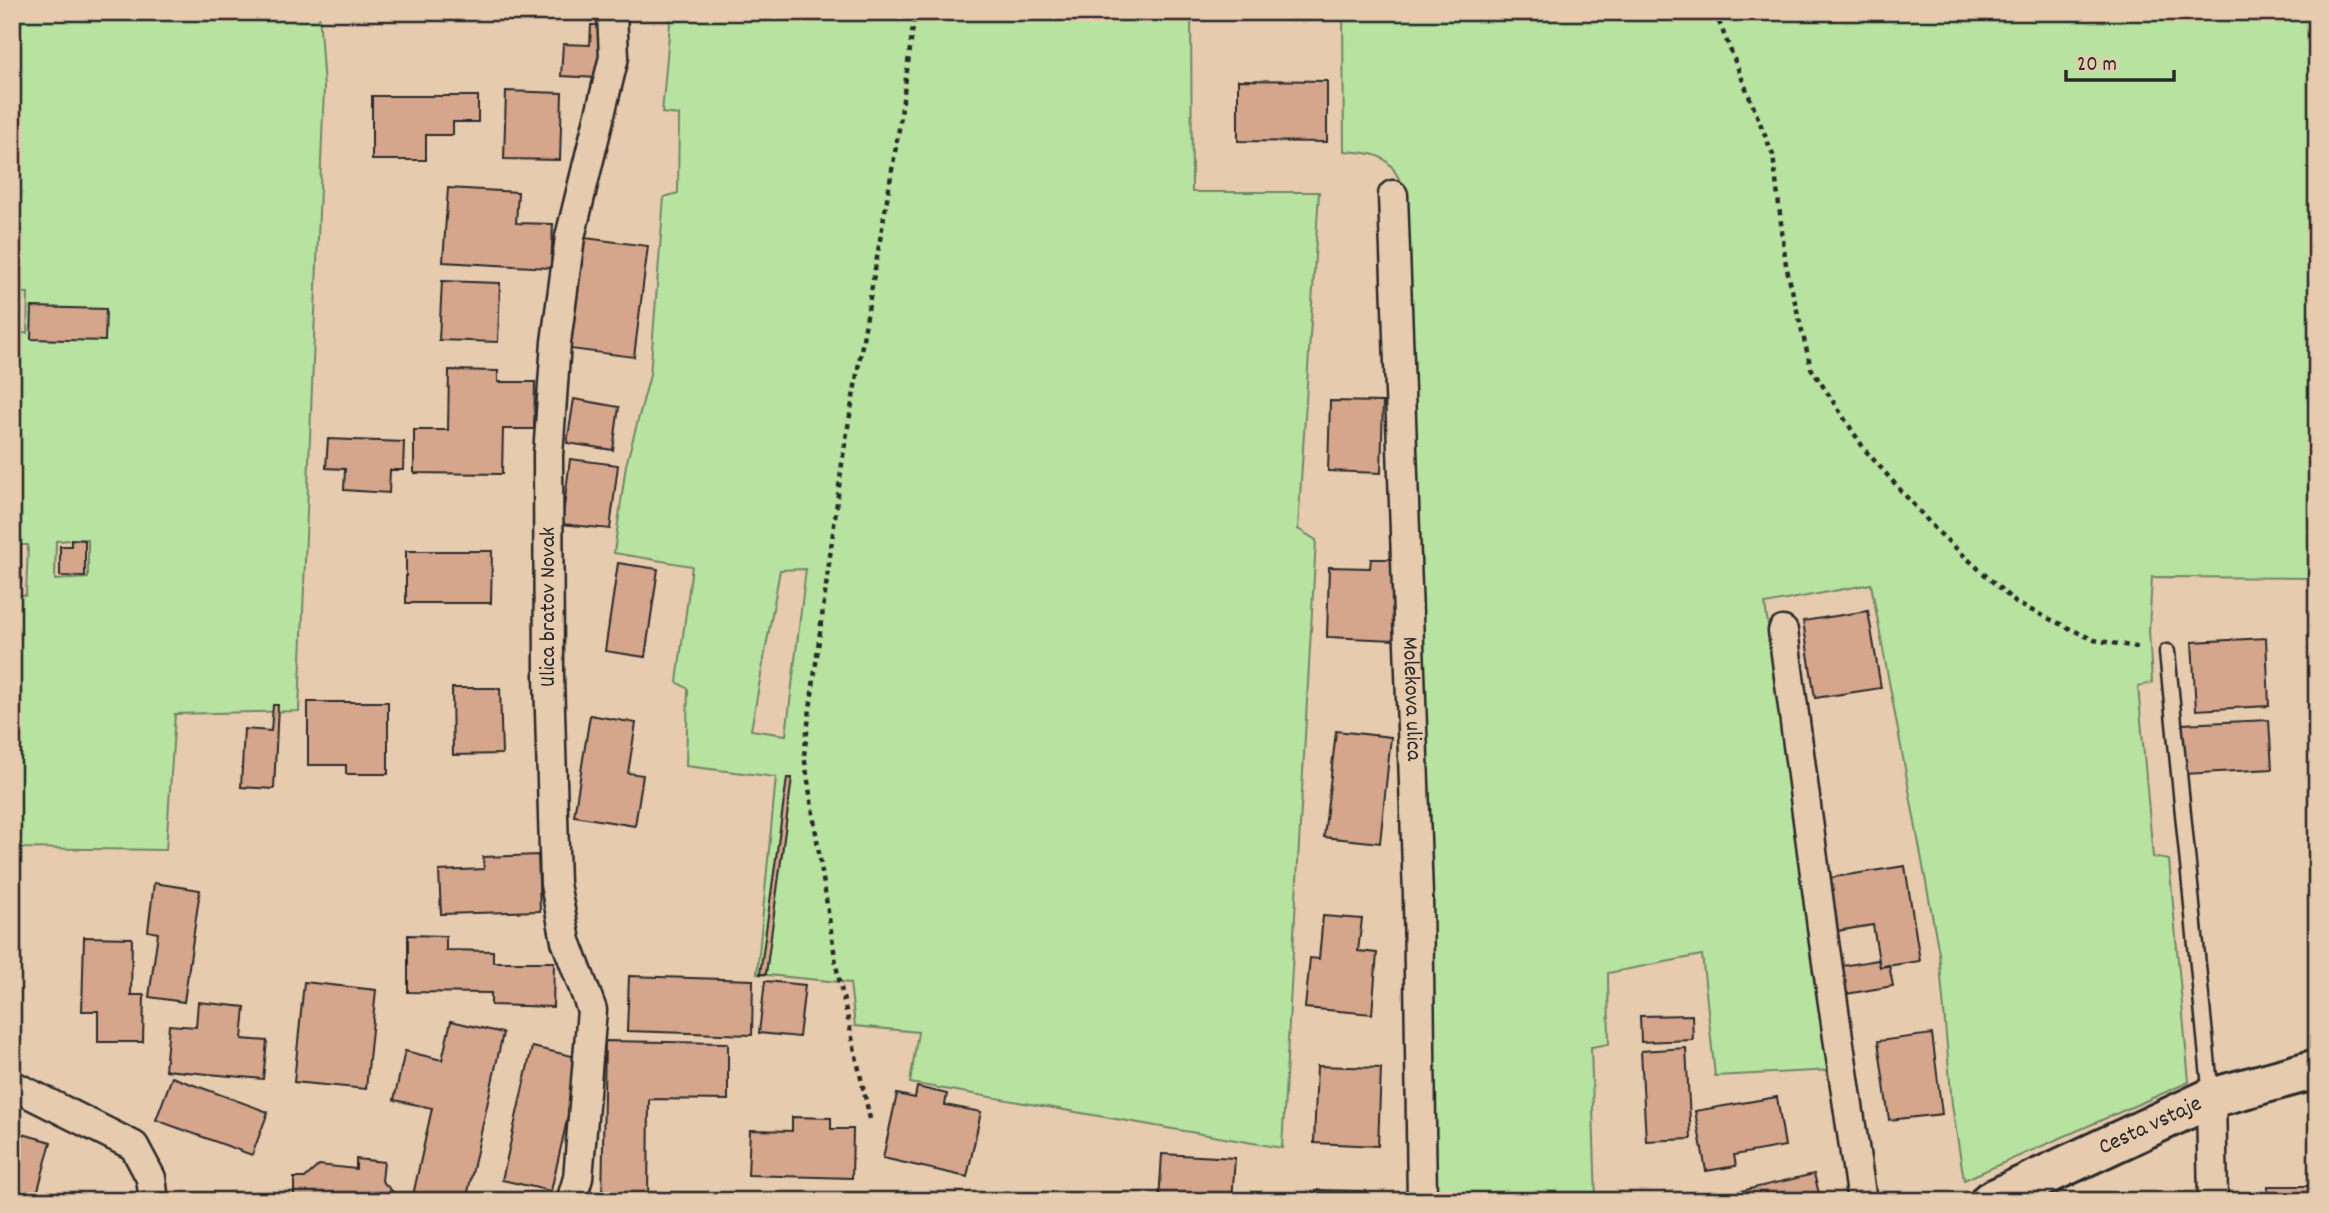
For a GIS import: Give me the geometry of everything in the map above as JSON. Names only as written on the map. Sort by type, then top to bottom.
[{"type":"main road","name":"Cesta vstaje","points":[[1990,1201],[2211,1098],[2317,1069]]},
{"type":"street","name":"Ulica bratov Novak","points":[[571,1201],[578,1178],[592,1010],[566,941],[555,884],[549,677],[548,454],[556,342],[570,237],[614,57],[612,12]]},
{"type":"street","name":"Molekova ulica","points":[[1393,195],[1418,896],[1422,1201]]},
{"type":"street","points":[[1783,631],[1862,1201]]},
{"type":"street","points":[[12,1085],[134,1146],[151,1178],[154,1201]]},
{"type":"street","points":[[2211,1098],[2213,1201]]},
{"type":"lane","points":[[2167,652],[2211,1098]]},
{"type":"path","points":[[870,1119],[837,970],[804,755],[843,456],[899,130],[915,12]]},
{"type":"path","points":[[1715,12],[1773,155],[1786,265],[1811,368],[1864,450],[1937,530],[2016,603],[2094,640],[2167,652]]},
{"type":"green space","points":[[12,12],[319,12],[324,88],[299,711],[175,714],[166,850],[12,848],[12,595],[26,595],[28,545],[12,545],[12,334],[27,333],[28,293],[12,292]],"holes":[[[88,539],[88,578],[55,580],[56,541]]]},
{"type":"green space","points":[[671,12],[1191,12],[1192,192],[1319,192],[1298,529],[1316,540],[1282,1148],[910,1083],[918,1032],[855,1026],[850,983],[757,974],[776,777],[686,766],[688,689],[677,682],[692,566],[614,553],[626,465],[650,375],[664,197],[678,193],[679,115],[662,113]],"holes":[[[806,569],[786,735],[751,730],[780,570]]]},
{"type":"green space","points":[[1343,12],[2317,12],[2317,578],[2152,577],[2149,630],[2152,683],[2138,686],[2153,857],[2169,860],[2189,1082],[1964,1180],[1952,1105],[1939,953],[1871,584],[1765,604],[1832,1070],[1715,1076],[1702,955],[1608,973],[1609,1044],[1591,1047],[1596,1201],[1433,1201],[1402,186],[1387,161],[1365,153],[1344,151]]},
{"type":"building","points":[[591,25],[602,25],[598,78],[561,76],[563,44],[590,45]]},
{"type":"building","points":[[1238,80],[1327,81],[1327,142],[1238,141]]},
{"type":"building","points":[[506,91],[562,93],[560,160],[504,159]]},
{"type":"building","points":[[372,96],[478,96],[478,122],[453,122],[453,135],[426,135],[426,160],[372,160]]},
{"type":"building","points":[[448,188],[518,192],[516,223],[553,224],[551,268],[443,262]]},
{"type":"building","points":[[585,238],[648,246],[634,357],[570,349]]},
{"type":"building","points":[[442,281],[500,283],[498,342],[439,340]]},
{"type":"building","points":[[16,293],[17,327],[12,327],[12,294]]},
{"type":"building","points":[[32,307],[106,309],[105,341],[31,339]]},
{"type":"building","points":[[449,370],[498,371],[498,382],[535,382],[534,429],[503,429],[502,474],[414,473],[414,430],[448,430]]},
{"type":"building","points":[[574,399],[619,407],[613,450],[567,443]]},
{"type":"building","points":[[1330,401],[1383,402],[1381,473],[1328,471]]},
{"type":"building","points":[[328,439],[404,442],[403,470],[390,470],[389,493],[344,490],[345,469],[326,468]]},
{"type":"building","points":[[570,459],[618,465],[610,529],[562,524]]},
{"type":"building","points":[[71,539],[85,540],[85,577],[60,576],[60,546],[71,546]]},
{"type":"building","points":[[12,545],[21,545],[21,582],[12,582]]},
{"type":"building","points":[[406,551],[492,551],[491,603],[406,603]]},
{"type":"building","points":[[1371,559],[1398,559],[1395,640],[1327,637],[1329,567],[1370,568]]},
{"type":"building","points":[[618,563],[658,569],[645,657],[605,651]]},
{"type":"building","points":[[1868,611],[1881,688],[1815,698],[1803,621]]},
{"type":"building","points":[[2266,638],[2269,706],[2196,710],[2192,642]]},
{"type":"building","points":[[452,688],[500,688],[502,754],[453,755]]},
{"type":"building","points":[[308,702],[388,702],[388,774],[346,774],[346,765],[308,765]]},
{"type":"building","points":[[273,705],[278,705],[274,789],[241,787],[244,729],[271,731]]},
{"type":"building","points":[[590,715],[636,723],[628,773],[643,775],[635,826],[574,816]]},
{"type":"building","points":[[2269,720],[2272,769],[2184,774],[2182,724]]},
{"type":"building","points":[[1336,731],[1391,737],[1380,843],[1324,837]]},
{"type":"building","points":[[787,778],[792,778],[766,974],[760,974]]},
{"type":"building","points":[[538,855],[540,911],[441,914],[439,871],[484,869],[483,857]]},
{"type":"building","points":[[1905,866],[1920,961],[1880,967],[1873,925],[1837,931],[1828,878]]},
{"type":"building","points":[[154,883],[200,890],[184,1002],[149,997],[158,933],[148,931]]},
{"type":"building","points":[[1323,916],[1362,919],[1358,951],[1377,953],[1372,1014],[1305,1008],[1310,958],[1319,959]]},
{"type":"building","points":[[408,935],[446,936],[446,950],[493,951],[493,962],[554,962],[553,1007],[491,1005],[491,993],[408,992]]},
{"type":"building","points":[[84,937],[132,938],[131,995],[144,995],[143,1042],[98,1042],[98,1011],[82,1011]]},
{"type":"building","points":[[1878,960],[1880,967],[1889,965],[1893,986],[1846,994],[1842,966]]},
{"type":"building","points":[[629,976],[753,980],[752,1035],[627,1031]]},
{"type":"building","points":[[765,981],[805,985],[799,1037],[759,1033]]},
{"type":"building","points":[[304,982],[376,990],[366,1089],[294,1082]]},
{"type":"building","points":[[198,1002],[245,1007],[242,1039],[267,1041],[263,1079],[165,1070],[169,1025],[196,1027]]},
{"type":"building","points":[[1692,1015],[1693,1040],[1641,1042],[1640,1016]]},
{"type":"building","points":[[451,1021],[503,1033],[466,1201],[412,1200],[432,1108],[394,1100],[405,1051],[442,1060]]},
{"type":"building","points":[[1932,1034],[1942,1114],[1889,1120],[1878,1041]]},
{"type":"building","points":[[605,1041],[728,1043],[728,1100],[649,1099],[648,1201],[602,1201]]},
{"type":"building","points":[[532,1047],[581,1058],[551,1191],[502,1180]]},
{"type":"building","points":[[1686,1048],[1691,1139],[1646,1141],[1641,1051]]},
{"type":"building","points":[[1317,1066],[1381,1068],[1378,1146],[1314,1143]]},
{"type":"building","points":[[172,1077],[268,1112],[252,1155],[156,1120]]},
{"type":"building","points":[[917,1087],[947,1094],[945,1105],[981,1112],[967,1177],[883,1158],[897,1094],[915,1098]]},
{"type":"building","points":[[1777,1097],[1785,1146],[1734,1155],[1736,1166],[1706,1171],[1695,1111]]},
{"type":"building","points":[[792,1117],[831,1118],[831,1129],[853,1129],[852,1178],[748,1175],[750,1130],[792,1131]]},
{"type":"building","points":[[12,1131],[51,1142],[35,1201],[12,1201]]},
{"type":"building","points":[[1162,1154],[1235,1158],[1232,1201],[1159,1201]]},
{"type":"building","points":[[356,1159],[384,1162],[382,1181],[394,1193],[393,1201],[303,1201],[303,1197],[294,1196],[294,1178],[305,1178],[319,1165],[356,1169]]},
{"type":"building","points":[[1814,1174],[1821,1201],[1729,1201],[1728,1194]]},
{"type":"building","points":[[2268,1186],[2311,1186],[2311,1201],[2268,1201]]},
{"type":"building","points":[[1316,1190],[1366,1191],[1366,1201],[1316,1201]]}]
